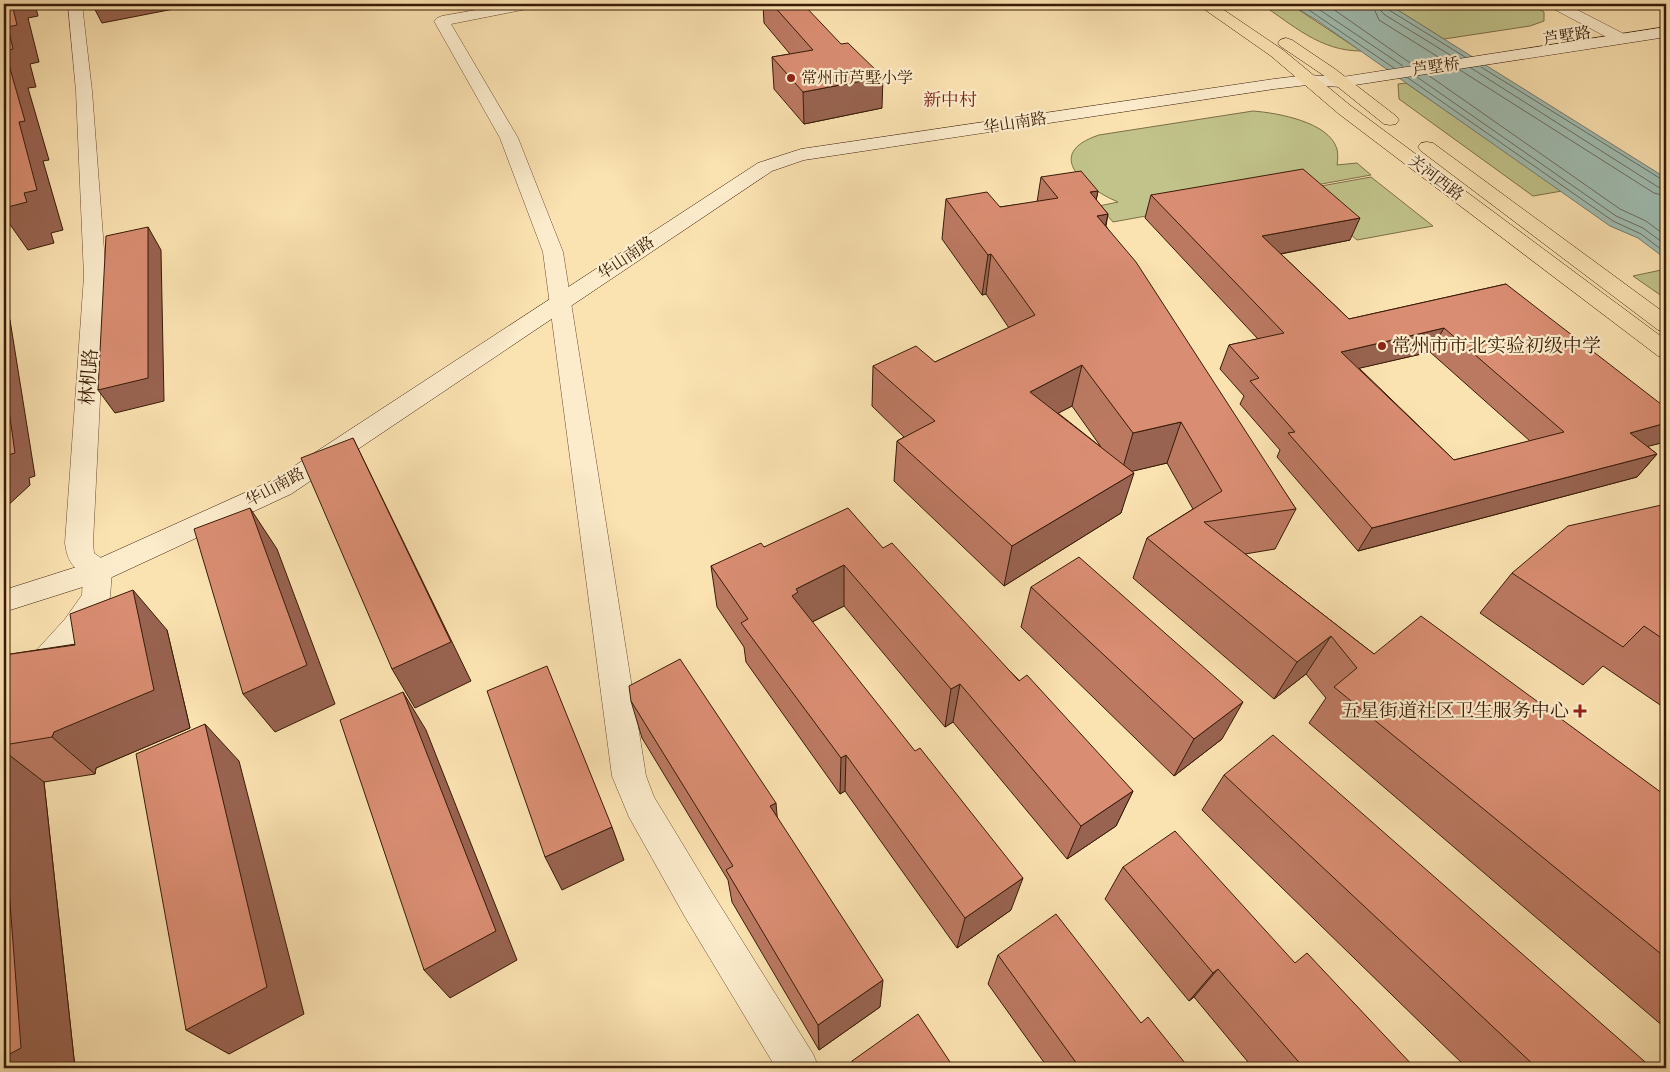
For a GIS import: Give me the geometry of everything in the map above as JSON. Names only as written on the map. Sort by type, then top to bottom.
[{"type":"main road","name":"关河西路","points":[[1206,4],[1277,53],[1306,80],[1666,351]]},
{"type":"main road","name":"关河西路","points":[[1230,4],[1335,77],[1666,325]]},
{"type":"street","name":"林机路","points":[[75,4],[84,90],[95,276],[79,543],[81,558],[98,571]]},
{"type":"street","points":[[532,4],[442,21],[509,138],[553,252],[629,776],[641,806],[698,904],[800,1068]]},
{"type":"street","points":[[1555,4],[1622,38]]},
{"type":"street","name":"芦墅路","points":[[1475,56],[1605,30],[1666,21]]},
{"type":"street","name":"芦墅路","points":[[1475,56],[1666,32]]},
{"type":"street","name":"芦墅桥","points":[[1335,77],[1475,56]]},
{"type":"street","points":[[1306,80],[1335,77]]},
{"type":"street","name":"华山南路","points":[[4,601],[98,571],[282,487],[765,167],[801,155],[1306,80]]},
{"type":"street","points":[[4,708],[75,628],[96,597],[98,571]]},
{"type":"green space","points":[[1261,4],[1290,4],[1361,51],[1346,50],[1320,42]]},
{"type":"green space","points":[[1388,4],[1532,4],[1544,12],[1544,21],[1530,26],[1444,39]]},
{"type":"green space","points":[[1406,83],[1562,191],[1533,196],[1399,99],[1398,84]]},
{"type":"green space","points":[[1253,111],[1288,117],[1313,126],[1324,132],[1332,140],[1337,149],[1337,165],[1357,163],[1371,175],[1113,222],[1099,206],[1118,202],[1105,196],[1082,180],[1071,161],[1073,152],[1082,143],[1099,135]]},
{"type":"green space","points":[[1371,177],[1433,226],[1357,240],[1299,190]]},
{"type":"green space","points":[[1666,269],[1666,299],[1633,276]]},
{"type":"water","points":[[1290,4],[1388,4],[1666,178],[1666,259],[1638,238],[1610,226],[1318,21]]},
{"type":"building","points":[[4,4],[12,4],[17,25],[8,27],[13,49],[5,51],[25,121],[19,122],[37,190],[24,193],[27,202],[4,208]]},
{"type":"building","points":[[772,4],[803,4],[841,44],[848,43],[883,77],[803,92],[772,57],[813,50]]},
{"type":"building","points":[[1303,169],[1360,218],[1262,236],[1349,319],[1506,284],[1666,408],[1666,423],[1630,433],[1657,454],[1372,528],[1288,433],[1295,432],[1250,381],[1259,378],[1229,345],[1284,333],[1151,195]],"holes":[[[1444,328],[1564,432],[1454,460],[1341,352]]]},
{"type":"building","points":[[1081,171],[1098,191],[1090,192],[1108,214],[1097,216],[1136,262],[1296,509],[1204,522],[1374,654],[1421,616],[1666,796],[1666,958],[1334,687],[1357,668],[1331,636],[1297,662],[1147,538],[1222,491],[1181,422],[1133,433],[1082,365],[1030,392],[1134,473],[1012,546],[897,441],[935,421],[873,366],[916,346],[935,362],[1035,315],[991,254],[988,255],[946,199],[987,192],[1000,207],[1058,198],[1041,177]]},
{"type":"building","points":[[148,227],[148,378],[98,390],[106,236]]},
{"type":"building","points":[[4,375],[15,453],[8,455],[9,462],[4,467]]},
{"type":"building","points":[[353,438],[451,642],[392,669],[301,458]]},
{"type":"building","points":[[1666,504],[1666,641],[1644,626],[1623,647],[1512,573],[1568,526]]},
{"type":"building","points":[[250,508],[307,665],[243,694],[194,529]]},
{"type":"building","points":[[848,508],[883,548],[892,543],[1019,681],[1027,675],[1133,791],[1081,826],[960,684],[951,689],[844,565],[796,589],[798,592],[792,596],[915,751],[920,748],[1023,878],[965,918],[846,755],[841,758],[741,623],[748,619],[711,566],[761,543],[764,547]]},
{"type":"building","points":[[1079,557],[1243,702],[1194,739],[1031,587]]},
{"type":"building","points":[[133,590],[154,690],[54,732],[52,737],[4,745],[4,655],[75,645],[70,614]]},
{"type":"building","points":[[680,659],[776,803],[770,806],[883,980],[818,1025],[726,870],[733,866],[631,701],[629,686]]},
{"type":"building","points":[[547,666],[612,827],[545,857],[487,691]]},
{"type":"building","points":[[403,692],[496,931],[424,970],[340,720]]},
{"type":"building","points":[[205,724],[267,987],[186,1030],[136,754]]},
{"type":"building","points":[[1273,735],[1652,1068],[1537,1068],[1224,775]]},
{"type":"building","points":[[4,824],[21,1048],[4,1057]]},
{"type":"building","points":[[1175,831],[1295,963],[1307,953],[1415,1068],[1304,1068],[1218,969],[1213,973],[1123,867]]},
{"type":"building","points":[[1056,914],[1141,1023],[1148,1017],[1189,1068],[1080,1068],[998,955]]},
{"type":"building","points":[[918,1014],[954,1068],[856,1068],[852,1061]]},
{"type":"place","name":"常州市芦墅小学","points":[[791,78]]},
{"type":"place","name":"常州市市北实验初级中学","points":[[1382,346]]},
{"type":"place","name":"五星街道社区卫生服务中心","points":[[1580,711]]},
{"type":"district","name":"新中村","points":[[950,100]]}]
